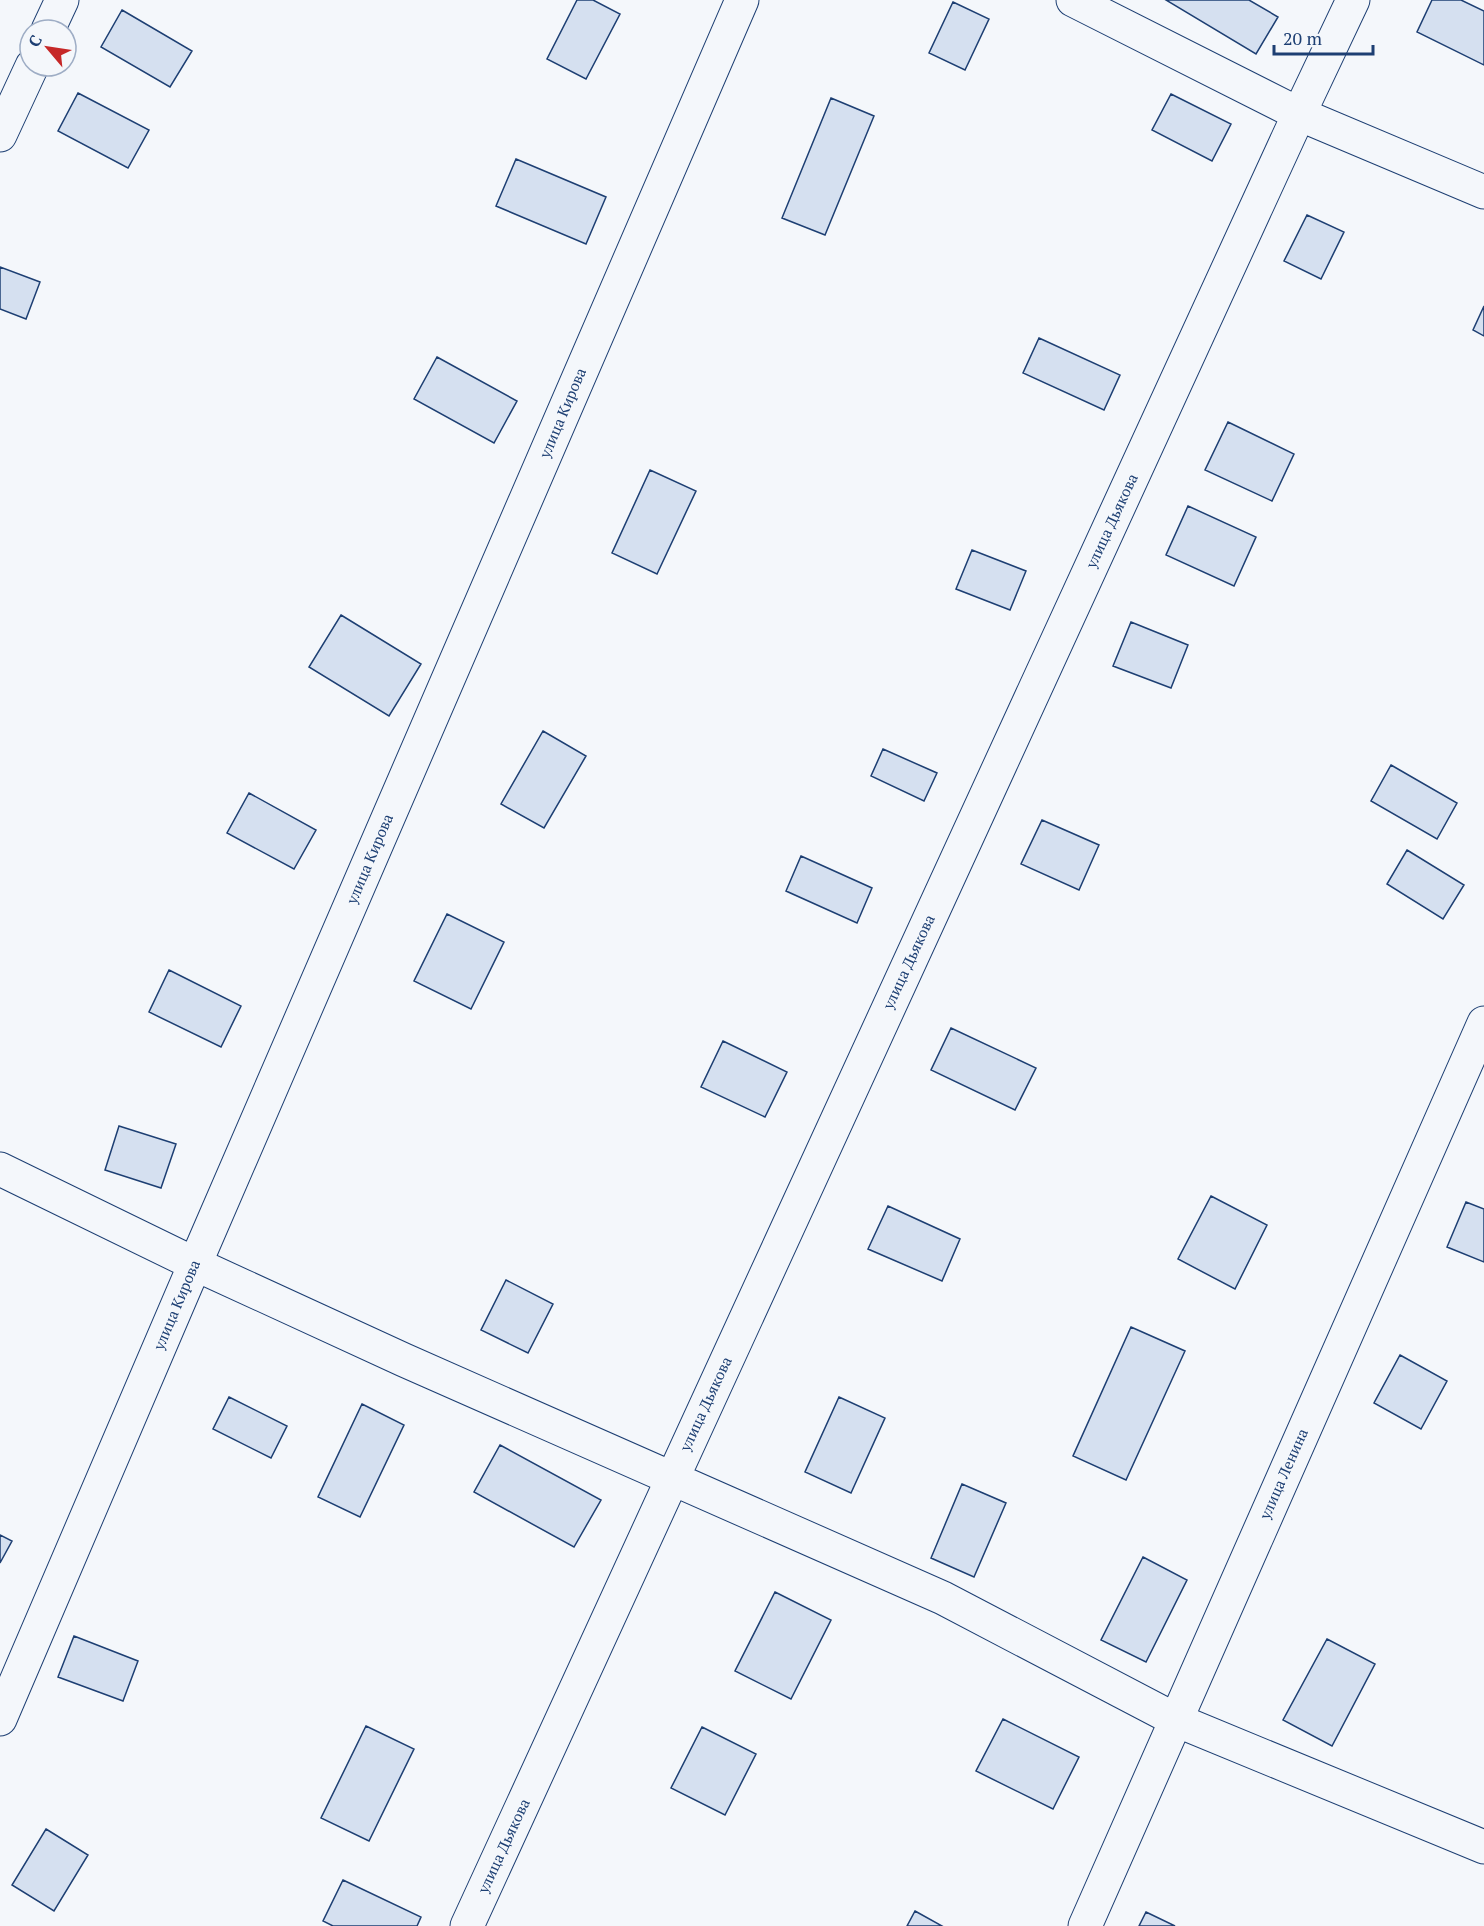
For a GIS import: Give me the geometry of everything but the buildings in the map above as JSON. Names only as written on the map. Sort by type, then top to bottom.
[{"type":"street","points":[[54,18],[62,0]]},
{"type":"street","name":"улица Кирова","points":[[0,1719],[742,0]]},
{"type":"street","points":[[1073,0],[1299,114],[1484,192]]},
{"type":"street","name":"улица Дьякова","points":[[467,1926],[1353,0]]},
{"type":"street","points":[[0,135],[26,78]]},
{"type":"street","name":"улица Ленина","points":[[1085,1926],[1484,1023]]},
{"type":"street","points":[[0,1168],[195,1264],[404,1360],[943,1598],[1176,1720],[1484,1847]]}]
